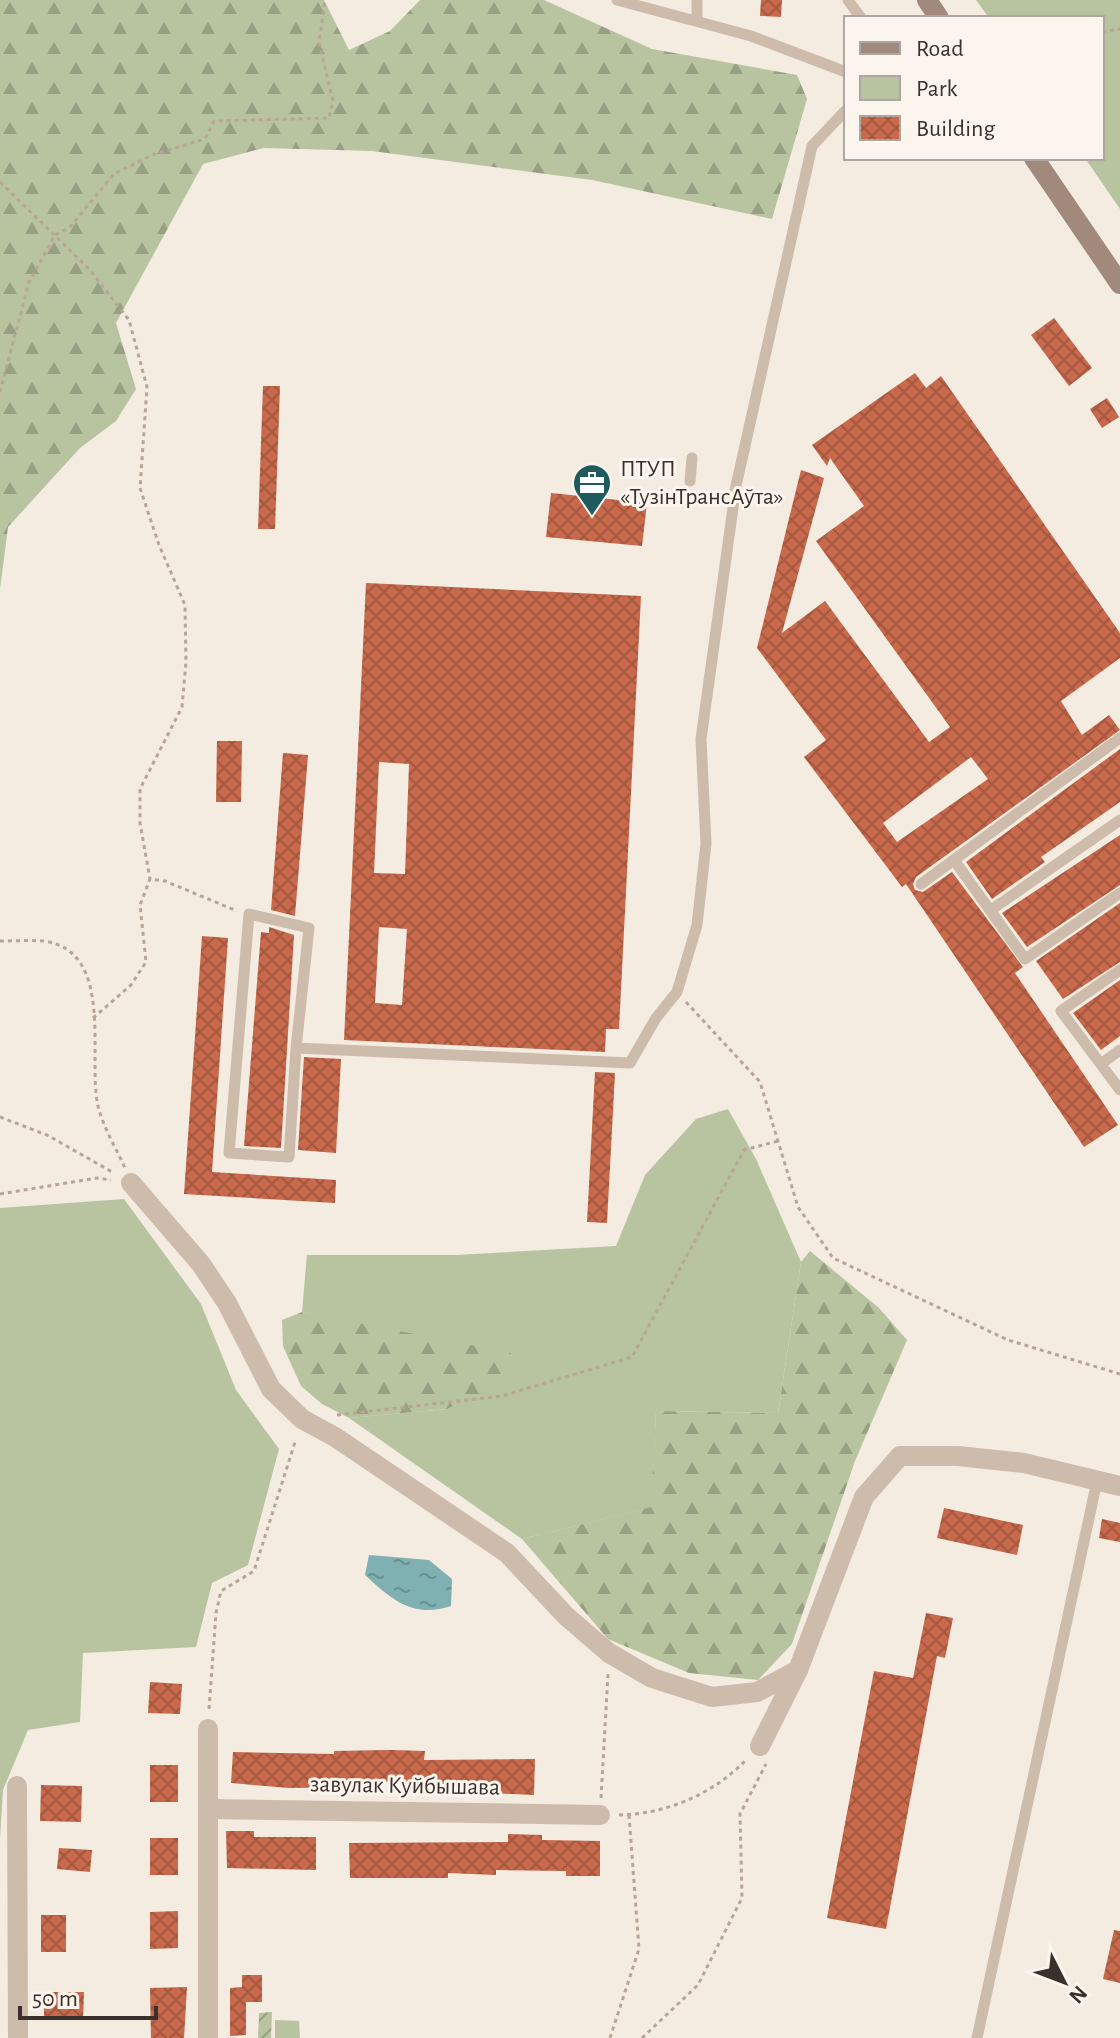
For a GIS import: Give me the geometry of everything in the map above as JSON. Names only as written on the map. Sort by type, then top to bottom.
[{"type":"main road","points":[[1035,160],[1120,284]]},
{"type":"street","points":[[131,1183],[201,1264],[227,1303],[271,1389],[302,1419],[335,1437],[507,1553],[566,1616],[609,1653],[652,1678],[712,1697],[757,1692],[798,1670]]},
{"type":"street","points":[[765,1749],[864,1497],[900,1456],[958,1456],[1024,1463],[1120,1486]]},
{"type":"street","points":[[208,1729],[208,2038]]},
{"type":"street","points":[[17,1786],[18,2038]]},
{"type":"street","name":"завулак Куйбышава","points":[[208,1809],[600,1815]]},
{"type":"lane","points":[[617,0],[751,36],[844,71]]},
{"type":"lane","points":[[697,0],[697,21]]},
{"type":"lane","points":[[296,1048],[630,1063],[656,1018],[677,992],[697,925],[706,844],[701,739],[736,486],[812,146],[844,112]]},
{"type":"lane","points":[[690,481],[692,458]]},
{"type":"lane","points":[[921,884],[1120,738]]},
{"type":"lane","points":[[991,910],[1120,820]]},
{"type":"lane","points":[[954,860],[1025,959],[1120,893]]},
{"type":"lane","points":[[249,914],[309,928],[296,1048],[289,1157],[229,1153],[249,914]]},
{"type":"lane","points":[[1120,970],[1061,1011],[1120,1090]]},
{"type":"lane","points":[[1101,1064],[1120,1050]]},
{"type":"lane","points":[[977,2038],[1097,1481]]},
{"type":"path","points":[[0,392],[29,282],[55,235],[70,227],[114,174],[152,155],[205,139],[214,121],[329,118],[333,101],[319,43],[325,0]]},
{"type":"path","points":[[0,182],[90,270],[129,320],[147,387],[140,488],[159,545],[185,605],[186,662],[182,707],[140,789],[140,823],[150,879],[140,905],[146,962],[131,985],[93,1018]]},
{"type":"path","points":[[150,879],[165,881],[218,906],[249,914]]},
{"type":"path","points":[[0,941],[45,941],[66,950],[86,970],[93,1018],[98,1106],[131,1183]]},
{"type":"path","points":[[677,992],[760,1082],[798,1207],[833,1258],[1008,1340],[1120,1374]]},
{"type":"path","points":[[0,1117],[47,1135],[131,1183]]},
{"type":"path","points":[[333,1416],[502,1396],[632,1357],[744,1150],[778,1141]]},
{"type":"path","points":[[0,1194],[97,1178],[131,1183]]},
{"type":"path","points":[[208,1729],[216,1613],[221,1591],[254,1571],[302,1419]]},
{"type":"path","points":[[609,1653],[600,1815],[653,1814],[724,1783],[765,1749]]},
{"type":"path","points":[[642,2038],[698,1985],[742,1898],[740,1814],[765,1749]]},
{"type":"path","points":[[610,2038],[639,1949],[629,1815]]},
{"type":"green space","points":[[0,0],[324,0],[349,50],[390,31],[420,0],[544,0],[652,49],[797,75],[807,99],[772,219],[592,180],[372,151],[264,148],[203,164],[116,323],[136,389],[116,421],[80,448],[8,527],[0,589]]},
{"type":"green space","points":[[976,0],[1120,0],[1120,209],[1086,160],[1104,160],[1104,16],[988,16]]},
{"type":"green space","points":[[728,1109],[756,1159],[801,1262],[778,1413],[656,1411],[652,1507],[522,1539],[349,1418],[447,1409],[382,1330],[302,1312],[307,1255],[456,1255],[616,1246],[645,1175],[696,1119]]},
{"type":"green space","points":[[124,1199],[201,1304],[236,1390],[279,1449],[248,1565],[212,1583],[196,1647],[83,1653],[80,1722],[28,1730],[3,1790],[0,1839],[0,1208]]},
{"type":"green space","points":[[810,1251],[879,1308],[907,1340],[855,1461],[792,1644],[758,1680],[689,1673],[608,1639],[522,1539],[651,1507],[656,1411],[778,1413],[801,1262]]},
{"type":"green space","points":[[302,1312],[511,1353],[500,1384],[447,1409],[349,1418],[322,1404],[301,1386],[283,1346],[282,1320]]},
{"type":"green space","points":[[272,2012],[271,2038],[258,2038],[259,2013]]},
{"type":"green space","points":[[275,2020],[299,2021],[300,2038],[275,2038]]},
{"type":"water","points":[[369,1555],[429,1560],[452,1579],[451,1606],[425,1610],[394,1599],[365,1575]]},
{"type":"building","points":[[761,0],[782,0],[781,17],[760,16]]},
{"type":"building","points":[[1054,318],[1092,368],[1069,386],[1031,335]]},
{"type":"building","points":[[915,373],[926,388],[941,376],[1120,633],[1120,658],[1061,701],[1082,735],[1109,715],[1120,730],[916,877],[913,884],[915,890],[923,892],[952,872],[1023,967],[1015,973],[1118,1125],[1084,1147],[906,884],[902,887],[804,757],[826,740],[757,648],[801,470],[824,478],[782,633],[825,601],[929,742],[950,727],[816,541],[864,506],[830,458],[827,466],[812,445]],"holes":[[[971,757],[988,779],[897,842],[883,823]]]},
{"type":"building","points":[[263,386],[280,386],[275,529],[258,529]]},
{"type":"building","points":[[1107,398],[1119,417],[1102,428],[1090,409]]},
{"type":"building","points":[[551,493],[647,503],[642,546],[546,537]]},
{"type":"building","points":[[366,583],[641,596],[619,1029],[606,1029],[605,1052],[344,1040]],"holes":[[[379,762],[409,764],[405,874],[374,873]],[[379,927],[407,929],[402,1005],[375,1003]]]},
{"type":"building","points":[[217,741],[242,741],[241,802],[216,802]]},
{"type":"building","points":[[1120,749],[1120,802],[1041,857],[1045,862],[992,899],[966,862]]},
{"type":"building","points":[[283,753],[308,755],[295,916],[271,910]]},
{"type":"building","points":[[1120,835],[1120,885],[1027,947],[1002,913]]},
{"type":"building","points":[[1120,903],[1120,962],[1063,999],[1036,961]]},
{"type":"building","points":[[269,927],[294,935],[281,1148],[244,1146],[261,932],[269,933]]},
{"type":"building","points":[[202,936],[228,938],[212,1172],[336,1180],[335,1203],[184,1194]]},
{"type":"building","points":[[1120,980],[1120,1036],[1101,1050],[1073,1013]]},
{"type":"building","points":[[304,1057],[341,1059],[336,1153],[298,1150]]},
{"type":"building","points":[[595,1072],[615,1073],[607,1223],[587,1222]]},
{"type":"building","points":[[944,1508],[1023,1525],[1017,1555],[937,1538]]},
{"type":"building","points":[[1102,1519],[1120,1523],[1120,1542],[1099,1538]]},
{"type":"building","points":[[926,1613],[953,1618],[945,1658],[937,1656],[886,1929],[827,1918],[874,1671],[913,1678]]},
{"type":"building","points":[[150,1682],[182,1684],[180,1714],[148,1713]]},
{"type":"building","points":[[334,1751],[425,1751],[424,1760],[535,1759],[534,1795],[445,1791],[445,1784],[367,1781],[367,1787],[289,1788],[231,1783],[233,1752],[334,1754]]},
{"type":"building","points":[[150,1765],[178,1765],[178,1802],[150,1802]]},
{"type":"building","points":[[41,1785],[82,1786],[81,1822],[40,1821]]},
{"type":"building","points":[[226,1831],[254,1831],[254,1837],[316,1837],[316,1870],[227,1868]]},
{"type":"building","points":[[508,1834],[542,1835],[542,1840],[600,1841],[600,1876],[566,1876],[566,1871],[496,1870],[496,1875],[448,1873],[448,1878],[350,1878],[349,1843],[508,1842]]},
{"type":"building","points":[[150,1838],[178,1838],[178,1875],[150,1875]]},
{"type":"building","points":[[59,1848],[92,1850],[90,1872],[57,1869]]},
{"type":"building","points":[[178,1911],[178,1948],[150,1949],[150,1912]]},
{"type":"building","points":[[41,1915],[66,1915],[66,1952],[41,1952]]},
{"type":"building","points":[[1114,1930],[1120,1931],[1120,1983],[1103,1979]]},
{"type":"building","points":[[242,1975],[262,1975],[262,2002],[246,2002],[246,2035],[230,2036],[230,1988],[242,1987]]},
{"type":"building","points":[[187,1987],[184,2038],[151,2038],[150,1988]]},
{"type":"building","points":[[44,1992],[84,1992],[83,2020],[44,2019]]},
{"type":"place","name":"ПТУП «ТузінТрансАўта»","points":[[592,517]]}]
